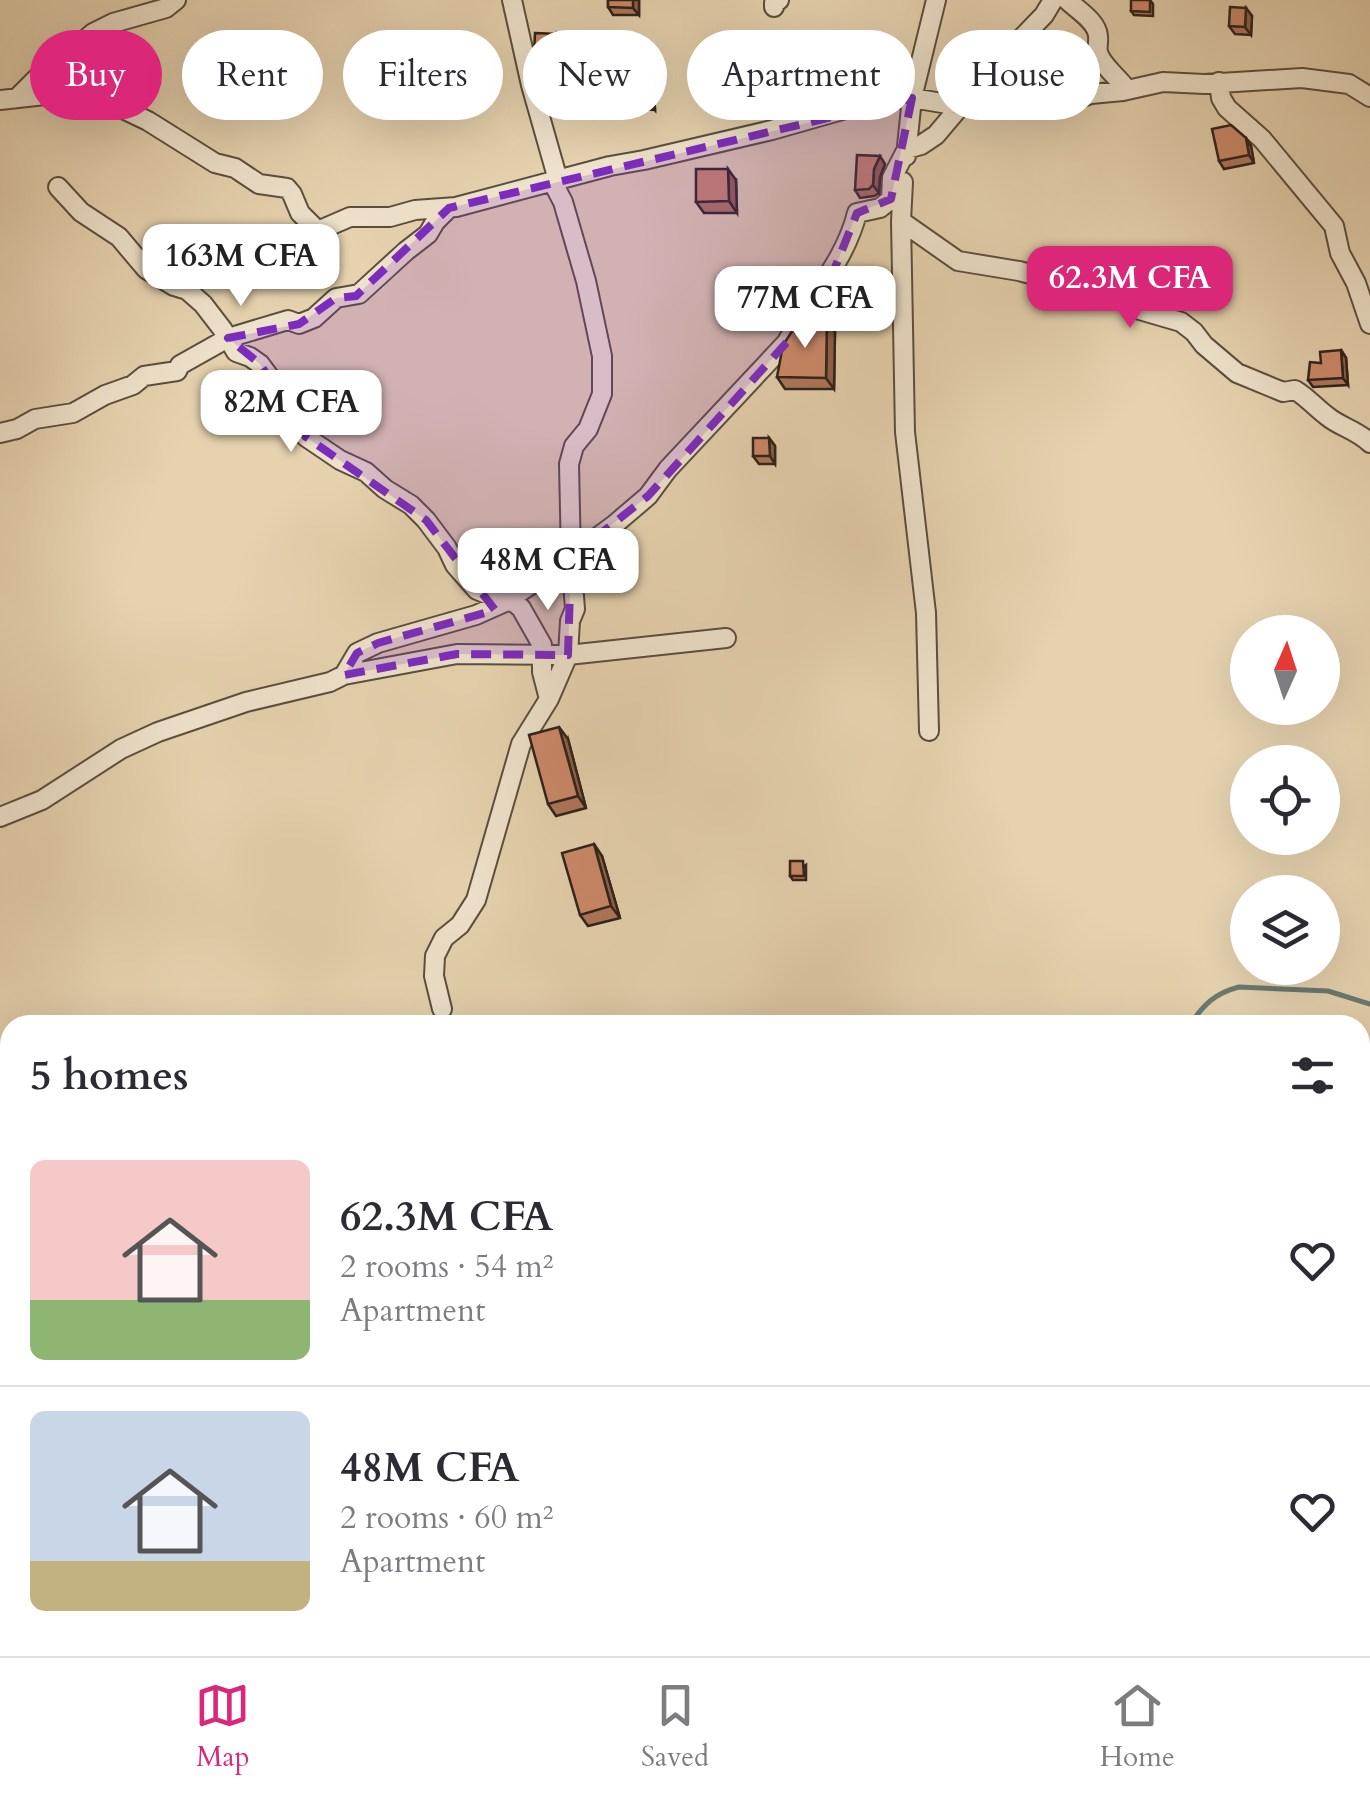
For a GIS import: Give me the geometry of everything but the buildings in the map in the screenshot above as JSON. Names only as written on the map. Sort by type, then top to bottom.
[{"type":"street","points":[[9,98],[93,33],[166,8],[176,0]]},
{"type":"street","points":[[442,1008],[434,976],[435,956],[444,938],[460,925],[476,900],[520,744],[549,698],[568,655],[570,621],[576,609],[569,464],[574,446],[588,428],[602,394],[602,356],[586,281],[555,180],[512,0]]},
{"type":"street","points":[[915,86],[936,0]]},
{"type":"street","points":[[1030,30],[1053,0]]},
{"type":"street","points":[[1067,0],[1096,29],[1098,55],[1126,90]]},
{"type":"street","points":[[1100,93],[1172,81],[1204,84],[1309,79],[1349,84],[1370,97]]},
{"type":"street","points":[[1219,82],[1227,108],[1262,139],[1334,226],[1340,253],[1356,283],[1370,324]]},
{"type":"street","points":[[9,98],[71,98],[123,109],[215,163],[235,168],[259,184],[287,188],[300,213],[317,229],[350,218],[390,217],[415,210],[449,208],[807,120]]},
{"type":"street","points":[[909,120],[901,221],[905,432],[926,612],[929,732]]},
{"type":"street","points":[[506,602],[648,496],[668,469],[787,342],[834,270],[853,231],[857,213],[880,208],[891,199],[892,178],[906,149],[936,136],[948,120]]},
{"type":"street","points":[[58,187],[80,212],[119,238],[146,269],[187,290],[210,313],[236,352],[260,364],[286,399],[306,437],[366,472],[411,506],[426,520],[455,565],[477,590],[506,602]]},
{"type":"street","points":[[0,434],[35,420],[73,412],[144,376],[177,371],[191,358],[228,338],[288,320],[299,324],[314,318],[336,298],[359,294],[428,234],[449,208]]},
{"type":"street","points":[[901,221],[958,261],[1104,292],[1123,298],[1133,308],[1181,322],[1237,373],[1282,392],[1295,390],[1328,417],[1370,443]]},
{"type":"street","points":[[344,675],[358,654],[378,643],[512,601],[521,608],[542,646],[542,672],[549,698]]},
{"type":"street","points":[[0,817],[42,800],[121,749],[158,732],[344,675],[457,654],[568,655],[726,638]]},
{"type":"highlighted area","points":[[912,98],[891,199],[857,213],[834,270],[787,342],[648,496],[571,557],[568,655],[457,654],[344,675],[357,653],[378,643],[495,610],[426,520],[306,437],[260,364],[228,338],[299,324],[336,298],[356,296],[449,208]]},
{"type":"waterway","points":[[1197,1015],[1210,1001],[1239,987],[1328,991],[1370,1004]]}]
